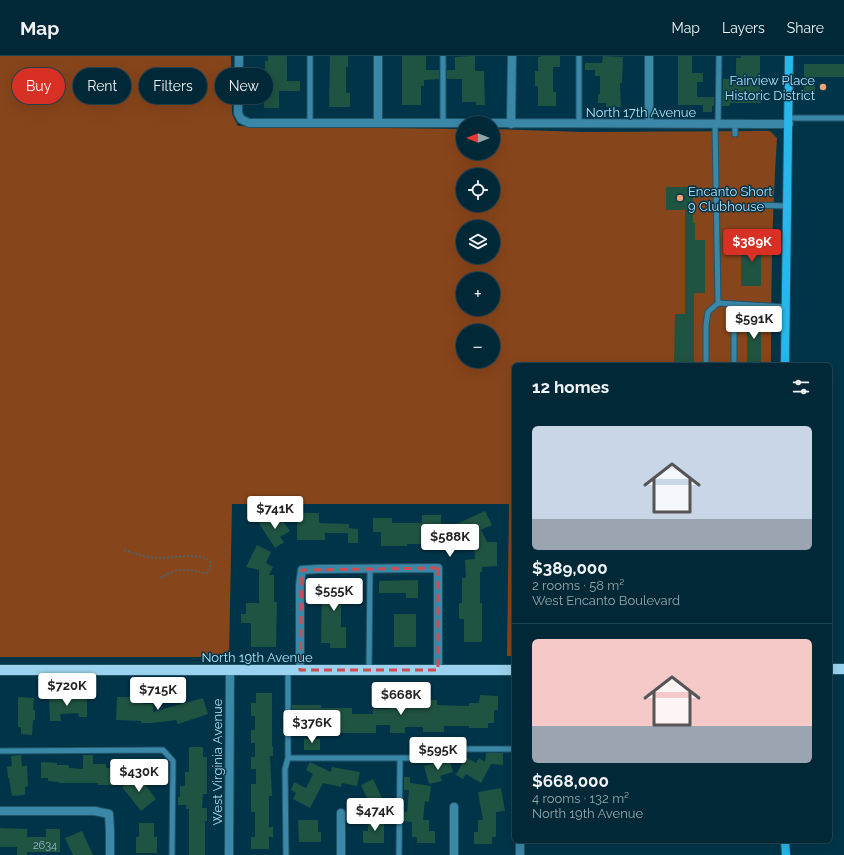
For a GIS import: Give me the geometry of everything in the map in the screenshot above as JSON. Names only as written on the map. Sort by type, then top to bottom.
[{"type":"main road","points":[[832,669],[844,669]]},
{"type":"main road","name":"North 19th Avenue","points":[[0,670],[512,670]]},
{"type":"street","points":[[239,56],[238,113],[241,119],[250,123],[456,123]]},
{"type":"street","points":[[378,56],[378,123]]},
{"type":"street","points":[[511,124],[512,56]]},
{"type":"street","points":[[648,123],[649,56]]},
{"type":"street","points":[[785,363],[789,56]]},
{"type":"street","name":"North 17th Avenue","points":[[500,124],[734,124],[789,121]]},
{"type":"street","points":[[300,670],[300,585],[302,570],[438,568],[438,670]]},
{"type":"street","name":"West Virginia Avenue","points":[[229,855],[230,670]]},
{"type":"street","points":[[454,807],[454,855]]},
{"type":"street","points":[[0,811],[95,811],[109,814],[110,855]]},
{"type":"street","points":[[341,813],[341,855]]},
{"type":"street","points":[[520,843],[520,855]]},
{"type":"street","points":[[786,843],[786,855]]},
{"type":"lane","points":[[310,56],[310,124]]},
{"type":"lane","points":[[443,56],[443,123]]},
{"type":"lane","points":[[579,124],[580,56]]},
{"type":"lane","points":[[718,303],[717,124],[719,56]]},
{"type":"lane","points":[[789,121],[844,118]]},
{"type":"lane","points":[[734,124],[734,134]]},
{"type":"lane","points":[[758,205],[787,206]]},
{"type":"lane","points":[[706,363],[706,325],[708,312],[718,303],[785,307]]},
{"type":"lane","points":[[734,304],[734,363]]},
{"type":"lane","points":[[369,670],[370,569]]},
{"type":"lane","points":[[286,855],[285,769],[288,758],[288,670]]},
{"type":"lane","points":[[288,758],[422,758],[450,749],[512,749]]},
{"type":"lane","points":[[0,751],[163,750],[173,761],[172,855]]},
{"type":"lane","points":[[399,855],[400,758]]},
{"type":"path","points":[[124,550],[154,558],[202,557],[210,561],[211,568],[207,573],[181,570],[159,579]]},
{"type":"highlighted area","points":[[438,568],[438,670],[300,670],[302,570]]},
{"type":"shaded area","points":[[0,56],[231,56],[231,68],[215,68],[215,104],[232,104],[232,114],[238,126],[456,129],[456,160],[500,160],[500,129],[583,132],[770,131],[777,138],[772,251],[771,363],[512,363],[512,656],[507,656],[509,504],[232,504],[229,657],[0,657]]},
{"type":"building","points":[[268,56],[287,56],[287,81],[300,81],[300,91],[279,91],[279,108],[264,108],[264,104],[273,104],[273,68],[265,68],[265,61],[268,61]]},
{"type":"building","points":[[330,56],[348,56],[348,67],[346,67],[346,93],[350,93],[350,107],[329,107]]},
{"type":"building","points":[[402,56],[426,56],[426,70],[439,70],[439,79],[424,80],[424,86],[421,86],[421,105],[402,105]]},
{"type":"building","points":[[475,56],[475,71],[484,71],[485,105],[476,105],[476,102],[462,102],[462,79],[447,79],[447,70],[455,70],[455,57]]},
{"type":"building","points":[[560,56],[560,67],[553,67],[553,92],[556,92],[556,106],[538,106],[538,86],[535,86],[535,71],[538,71],[538,57]]},
{"type":"building","points":[[603,56],[623,57],[622,83],[620,83],[621,107],[606,107],[606,103],[598,103],[598,94],[600,94],[600,76],[595,76],[595,70],[585,70],[585,63],[602,63]]},
{"type":"building","points":[[678,56],[692,56],[692,73],[703,73],[703,82],[697,82],[697,97],[714,97],[712,112],[703,112],[703,105],[678,105]]},
{"type":"building","points":[[741,56],[760,56],[761,103],[730,103],[730,106],[722,106],[723,79],[736,79],[736,58],[741,58]]},
{"type":"building","points":[[804,64],[844,64],[844,77],[815,77],[815,101],[804,101]]},
{"type":"building","points":[[666,187],[693,187],[693,223],[695,223],[695,240],[705,240],[705,293],[694,293],[694,363],[674,363],[675,314],[685,314],[685,210],[666,210]]},
{"type":"building","points":[[750,233],[761,233],[761,286],[741,286],[741,255],[750,255]]},
{"type":"building","points":[[747,314],[761,314],[761,363],[747,363]]},
{"type":"building","points":[[485,511],[492,525],[481,530],[487,542],[497,542],[497,566],[482,567],[482,572],[480,572],[482,642],[464,642],[464,619],[459,619],[459,603],[462,603],[462,578],[466,578],[465,560],[475,559],[474,537],[468,540],[466,537],[455,543],[450,533],[432,533],[432,547],[422,547],[422,544],[407,544],[407,546],[381,546],[381,532],[373,532],[373,518],[392,518],[392,523],[422,523],[422,515],[441,515],[441,531]]},
{"type":"building","points":[[297,513],[319,513],[319,523],[349,524],[349,528],[358,529],[358,543],[348,543],[348,533],[325,533],[325,540],[297,540]]},
{"type":"building","points":[[279,515],[290,531],[280,537],[284,542],[275,548],[258,522],[266,517],[269,522]]},
{"type":"building","points":[[257,545],[271,552],[266,563],[273,567],[269,575],[274,575],[274,602],[277,602],[276,647],[251,647],[251,623],[241,623],[241,614],[246,614],[246,603],[259,603],[259,570],[246,567]]},
{"type":"building","points":[[418,580],[418,598],[406,598],[406,593],[379,593],[379,581]]},
{"type":"building","points":[[322,581],[353,581],[353,598],[341,598],[341,627],[346,627],[346,648],[330,648],[330,643],[321,643]]},
{"type":"building","points":[[394,614],[416,614],[416,647],[394,647]]},
{"type":"building","points":[[256,693],[272,693],[273,756],[270,756],[272,796],[269,796],[269,827],[273,827],[273,837],[269,837],[269,849],[251,849],[251,837],[255,837],[255,812],[251,812],[251,784],[256,784],[256,769],[251,769],[251,757],[255,757],[255,743],[251,743],[251,730],[255,730],[255,716],[251,716],[251,703],[256,703]]},
{"type":"building","points":[[480,695],[498,696],[498,710],[494,710],[494,723],[488,723],[488,728],[444,726],[444,732],[423,732],[423,727],[405,727],[405,733],[390,733],[390,725],[376,725],[376,733],[327,733],[327,723],[292,723],[292,705],[321,705],[321,708],[352,708],[352,714],[373,714],[373,709],[390,709],[390,704],[407,704],[407,698],[437,700],[437,705],[469,706],[469,703],[479,703]]},
{"type":"building","points":[[18,697],[34,698],[33,710],[35,710],[35,720],[33,720],[32,735],[21,734],[21,727],[18,727]]},
{"type":"building","points":[[117,697],[136,697],[135,702],[153,704],[153,712],[203,698],[208,714],[178,724],[176,720],[141,723],[141,721],[116,720]]},
{"type":"building","points":[[49,698],[87,698],[87,717],[79,717],[78,713],[60,714],[61,721],[50,721]]},
{"type":"building","points":[[304,739],[320,739],[320,750],[304,750]]},
{"type":"building","points":[[189,747],[203,747],[203,757],[207,757],[207,794],[203,794],[202,808],[207,808],[207,821],[205,821],[205,855],[189,855],[189,809],[186,809],[186,805],[178,805],[180,786],[185,786],[185,772],[189,772]]},
{"type":"building","points":[[486,753],[503,753],[503,765],[491,764],[481,783],[466,774],[463,779],[456,775],[465,757],[476,763],[479,758],[485,762]]},
{"type":"building","points":[[21,755],[22,766],[27,766],[28,786],[25,787],[25,795],[12,796],[7,767],[12,766],[11,756]]},
{"type":"building","points":[[83,755],[93,755],[93,764],[106,764],[106,768],[116,768],[116,785],[98,785],[98,783],[59,783],[48,781],[48,778],[41,778],[41,762],[57,763],[57,765],[69,765],[69,768],[83,769]]},
{"type":"building","points":[[449,759],[453,772],[440,776],[442,781],[429,784],[424,766]]},
{"type":"building","points":[[310,762],[331,772],[332,767],[360,772],[357,786],[342,783],[341,787],[323,783],[310,808],[293,799],[296,793],[291,790],[294,782],[306,788],[313,774],[306,770]]},
{"type":"building","points":[[138,775],[156,799],[141,811],[122,787]]},
{"type":"building","points":[[404,777],[410,777],[410,783],[431,786],[429,802],[425,801],[423,820],[429,820],[429,831],[435,831],[435,843],[417,843],[417,837],[412,837],[412,822],[403,821],[403,811],[407,812],[409,790],[404,790]]},
{"type":"building","points":[[373,779],[383,800],[371,806],[361,785]]},
{"type":"building","points":[[501,788],[505,811],[496,812],[496,837],[492,837],[492,844],[474,844],[474,832],[478,832],[478,820],[483,820],[478,792]]},
{"type":"building","points":[[298,820],[318,820],[318,832],[321,832],[321,842],[299,842]]},
{"type":"building","points":[[368,820],[384,820],[384,843],[363,843],[363,831],[368,831]]},
{"type":"building","points":[[139,823],[154,823],[154,837],[157,837],[157,853],[136,853],[136,837],[139,837]]},
{"type":"building","points":[[0,828],[27,829],[27,837],[46,837],[46,829],[60,829],[60,852],[27,852],[27,855],[17,855],[17,847],[0,847]]},
{"type":"building","points":[[82,831],[93,855],[73,855],[65,838]]},
{"type":"place","name":"Fairview Place Historic District","points":[[823,87]]},
{"type":"place","name":"Encanto Short 9 Clubhouse","points":[[680,198]]}]
